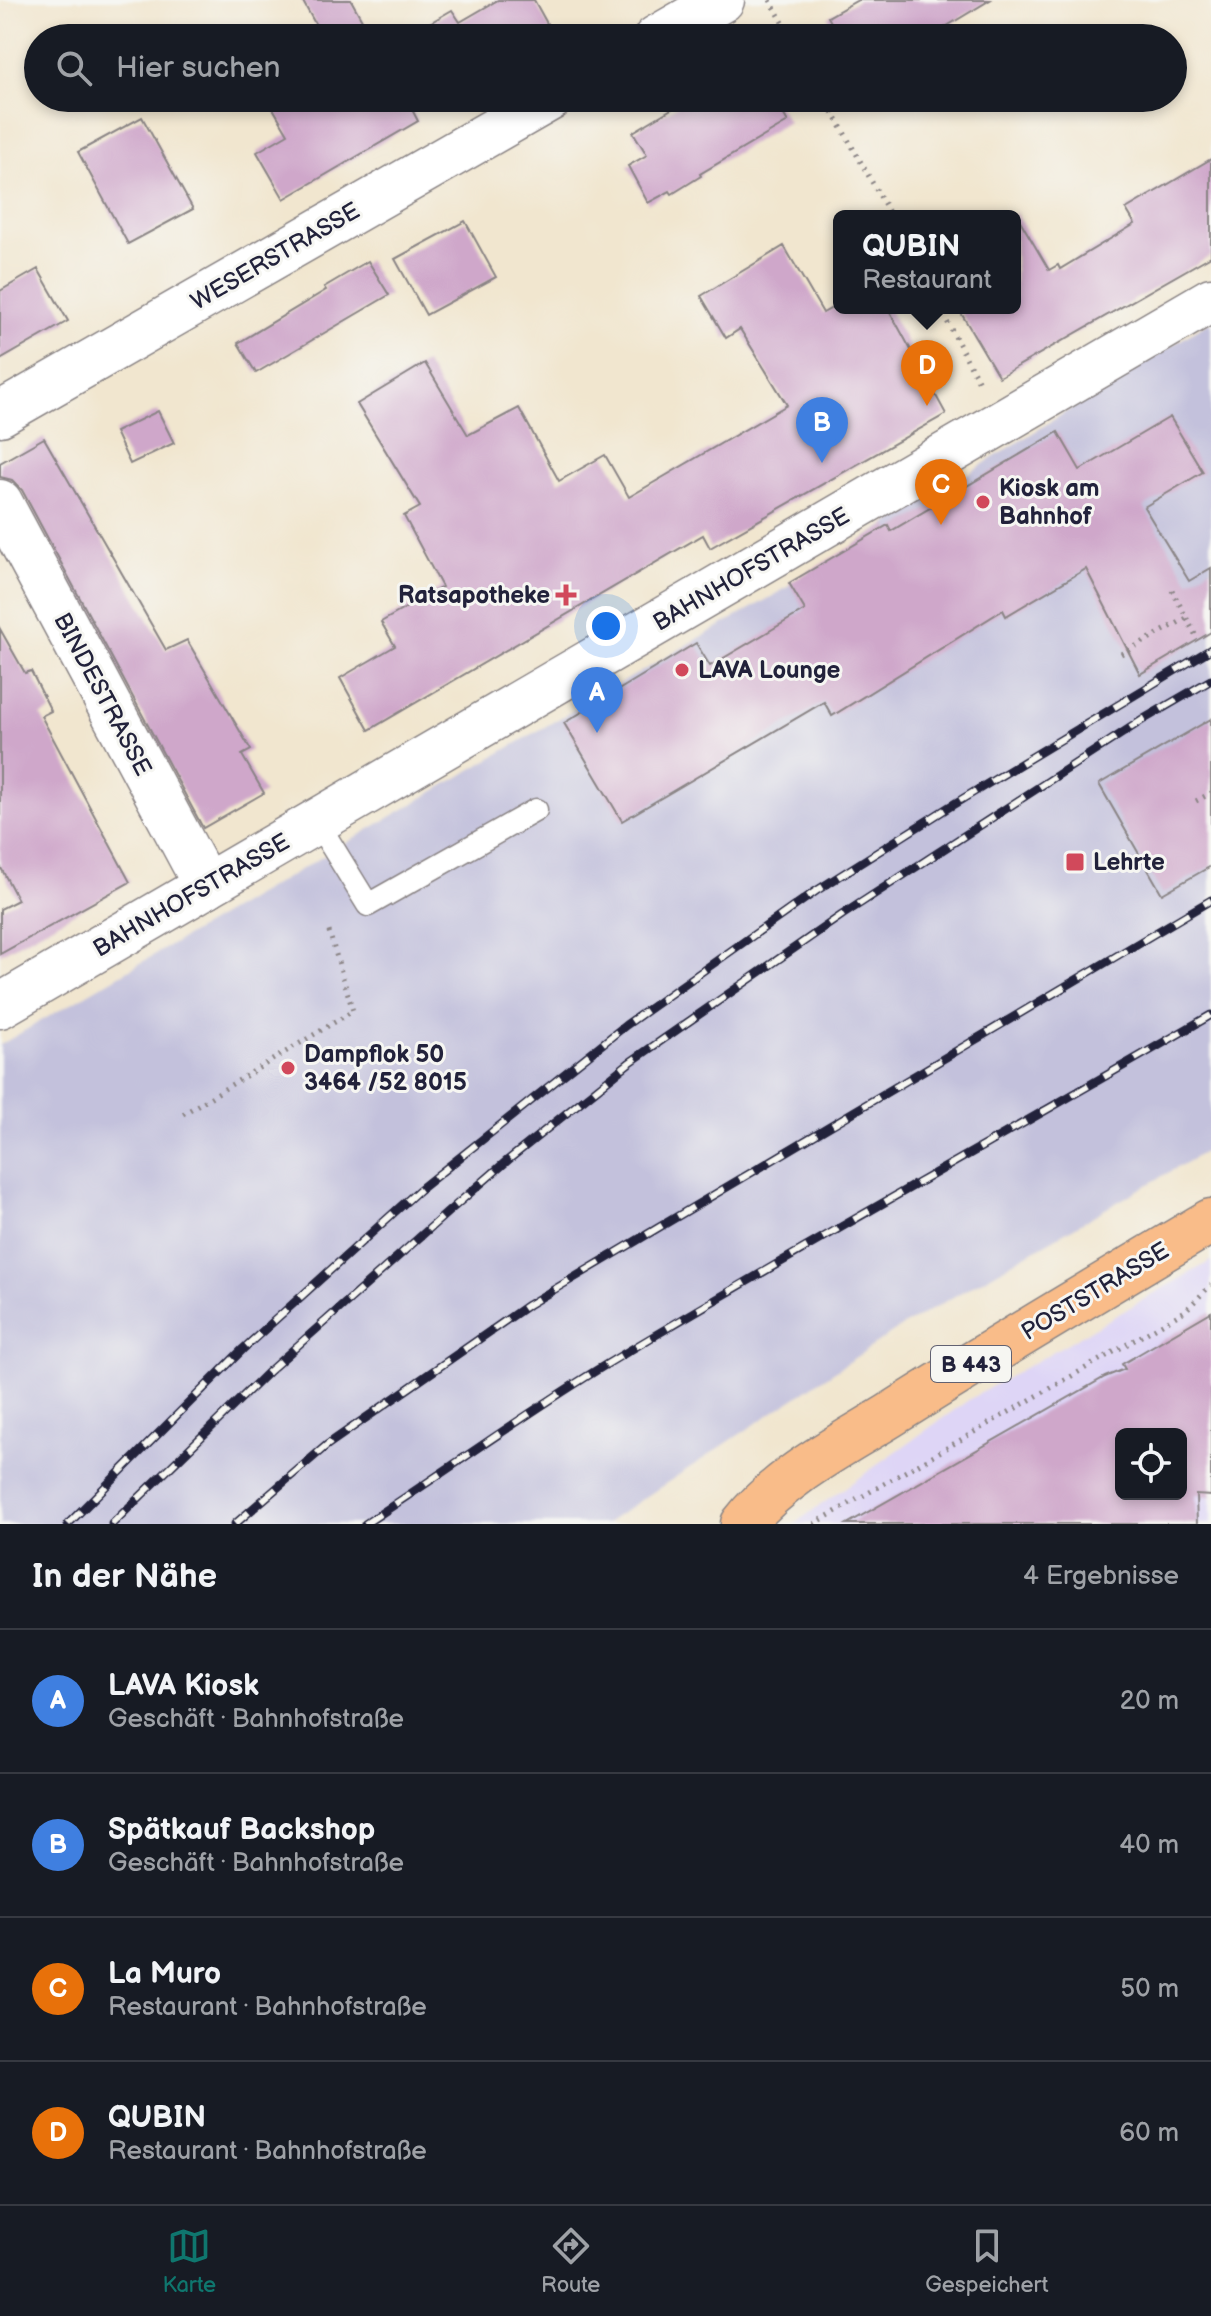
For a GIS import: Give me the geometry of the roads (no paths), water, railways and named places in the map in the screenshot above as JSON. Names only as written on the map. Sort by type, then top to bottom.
[{"type":"main road","name":"POSTSTRASSE","points":[[743,1524],[754,1510],[800,1472],[962,1370],[1211,1221]]},
{"type":"street","points":[[680,24],[722,0]]},
{"type":"street","name":"WESERSTRASSE","points":[[0,414],[527,112]]},
{"type":"street","name":"BAHNHOFSTRASSE","points":[[0,1006],[1211,300]]},
{"type":"street","name":"BINDESTRASSE","points":[[0,502],[206,886]]},
{"type":"lane","points":[[317,822],[368,905],[536,810]]},
{"type":"railway","points":[[68,1524],[243,1349],[419,1190],[626,1025],[816,891],[1211,649]]},
{"type":"railway","points":[[112,1524],[268,1372],[508,1160],[629,1063],[842,915],[1144,719],[1211,680]]},
{"type":"railway","points":[[235,1524],[327,1445],[528,1305],[1211,900]]},
{"type":"railway","points":[[365,1524],[597,1370],[1211,1015]]},
{"type":"place","name":"QUBIN","points":[[927,406]]},
{"type":"place","name":"Spätkauf Backshop","points":[[822,463]]},
{"type":"place","name":"Kiosk am Bahnhof","points":[[983,502]]},
{"type":"place","name":"La Muro","points":[[941,525]]},
{"type":"place","name":"Ratsapotheke","points":[[566,595]]},
{"type":"place","name":"LAVA Lounge","points":[[682,670]]},
{"type":"place","name":"LAVA Kiosk","points":[[597,733]]},
{"type":"place","name":"Lehrte","points":[[1075,862]]},
{"type":"place","name":"Dampflok 50 3464 /52 8015","points":[[288,1068]]}]
